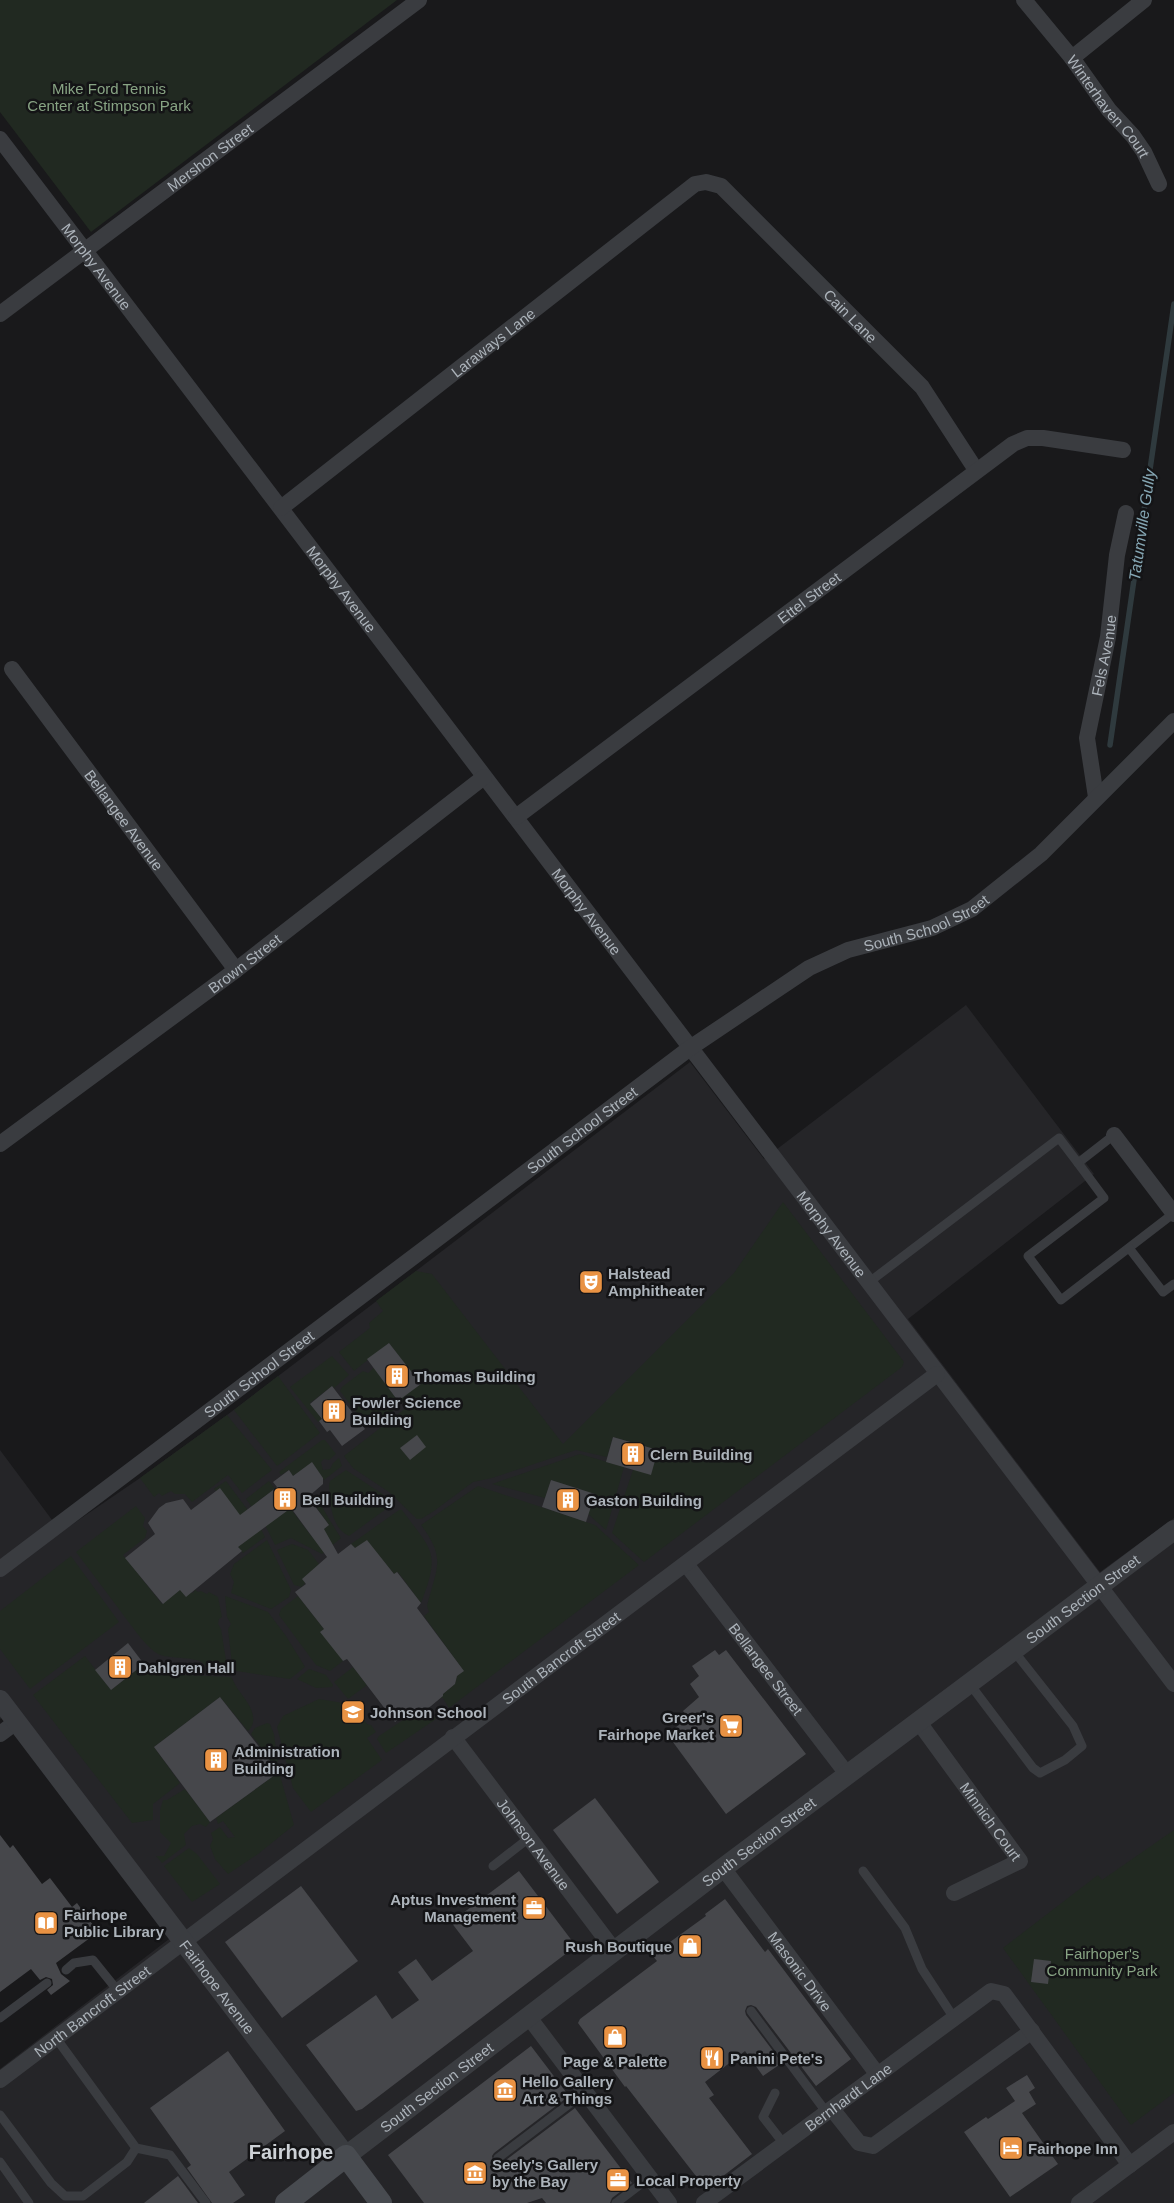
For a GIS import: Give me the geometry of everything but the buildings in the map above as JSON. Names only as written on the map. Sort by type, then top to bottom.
[{"type":"main road","points":[[286,2203],[346,2156]]},
{"type":"main road","name":"Fairhope Avenue","points":[[346,2156],[382,2203]]},
{"type":"street","name":"Mershon Street","points":[[0,314],[419,0]]},
{"type":"street","points":[[1024,0],[1072,58]]},
{"type":"street","name":"Winterhaven Court","points":[[1144,0],[1072,58],[1109,110],[1144,152],[1159,184]]},
{"type":"street","name":"Morphy Avenue","points":[[0,140],[282,508],[484,777],[1174,1684]]},
{"type":"street","name":"Cain Lane","points":[[706,182],[721,186],[922,387],[976,470]]},
{"type":"street","name":"Laraways Lane","points":[[282,508],[695,184],[706,182]]},
{"type":"street","name":"Ettel Street","points":[[516,817],[1013,444],[1027,438],[1043,438],[1123,450]]},
{"type":"street","name":"Fels Avenue","points":[[1096,797],[1087,738],[1108,637],[1118,555],[1126,513]]},
{"type":"street","name":"Bellangee Avenue","points":[[12,669],[236,970]]},
{"type":"street","name":"South School Street","points":[[0,1569],[690,1048],[809,968],[848,950],[932,928],[972,909],[1041,854],[1174,721]]},
{"type":"street","name":"Brown Street","points":[[0,1144],[236,970],[484,777]]},
{"type":"street","points":[[1114,1135],[1174,1213]]},
{"type":"street","name":"South Bancroft Street","points":[[185,1941],[453,1737],[937,1374]]},
{"type":"street","name":"South Section Street","points":[[346,2156],[614,1950],[1098,1585],[1174,1530]]},
{"type":"street","name":"Bellangee Street","points":[[686,1564],[847,1774]]},
{"type":"street","name":"Fairhope Avenue","points":[[0,1700],[185,1941],[346,2156]]},
{"type":"street","name":"Minnich Court","points":[[918,1721],[1020,1861],[954,1893]]},
{"type":"street","points":[[0,1734],[16,1722]]},
{"type":"street","name":"Johnson Avenue","points":[[453,1737],[614,1950]]},
{"type":"street","name":"Masonic Drive","points":[[723,1868],[878,2075]]},
{"type":"street","name":"North Bancroft Street","points":[[0,2080],[185,1941]]},
{"type":"street","name":"Bernhardt Lane","points":[[704,2203],[991,1991],[1004,1994],[1032,2031]]},
{"type":"street","points":[[528,2016],[670,2203]]},
{"type":"street","points":[[829,2111],[859,2143],[873,2146],[1032,2031],[1130,2165]]},
{"type":"street","points":[[1080,2203],[1174,2132]]},
{"type":"lane","points":[[1078,1163],[1114,1135]]},
{"type":"lane","points":[[868,1283],[1059,1138],[1104,1198],[1028,1256],[1061,1300],[1174,1213]]},
{"type":"lane","points":[[1129,1248],[1164,1292],[1174,1284]]},
{"type":"lane","points":[[969,1683],[1033,1768],[1040,1773],[1065,1760],[1082,1746],[1073,1726],[1012,1650]]},
{"type":"lane","points":[[493,1866],[529,1838]]},
{"type":"lane","points":[[863,1871],[905,1928],[922,1969],[954,2018]]},
{"type":"lane","points":[[66,1970],[74,1964],[93,1960],[118,1991]]},
{"type":"lane","points":[[0,2018],[47,1983]]},
{"type":"lane","points":[[751,2011],[829,2111]]},
{"type":"lane","points":[[56,2038],[136,2148],[170,2155],[206,2203]]},
{"type":"lane","points":[[498,2158],[585,2092]]},
{"type":"lane","points":[[774,2093],[763,2118],[784,2144]]},
{"type":"lane","points":[[0,2116],[51,2183],[65,2196],[83,2196],[127,2162],[136,2148]]},
{"type":"lane","points":[[0,2162],[29,2203]]},
{"type":"lane","points":[[616,2203],[650,2177]]},
{"type":"shaded area","points":[[966,1005],[1094,1174],[908,1319],[1100,1572],[1174,1518],[1174,2203],[0,2203],[0,2069],[182,1929],[15,1708],[0,1719],[0,1450],[61,1532],[227,1415],[690,1062],[764,1159]]},
{"type":"green space","name":"Mike Ford Tennis Center at Stimpson Park","points":[[0,0],[397,0],[91,232],[0,112]]},
{"type":"green space","points":[[783,1202],[904,1362],[902,1367],[644,1562],[612,1533],[633,1470],[658,1450],[613,1437],[607,1457],[576,1450],[492,1478],[473,1482],[421,1519],[417,1519],[389,1492],[353,1468],[344,1456],[406,1408],[400,1399],[420,1384],[389,1343],[354,1371],[339,1352],[370,1328],[369,1323],[383,1311],[376,1301],[416,1271],[432,1274],[563,1444],[734,1273]]},
{"type":"green space","points":[[332,1356],[349,1375],[334,1388],[332,1386],[310,1403],[322,1419],[318,1422],[290,1387]]},
{"type":"green space","points":[[374,1368],[397,1399],[394,1401],[398,1407],[372,1427],[367,1426],[340,1391],[342,1387],[363,1371],[368,1373]]},
{"type":"green space","points":[[278,1376],[320,1433],[277,1466],[234,1410]]},
{"type":"green space","points":[[227,1415],[272,1470],[242,1493],[228,1475],[192,1502],[185,1494],[175,1494],[171,1491],[162,1496],[159,1493],[154,1497],[140,1478]]},
{"type":"green space","points":[[322,1440],[325,1440],[336,1454],[329,1460],[324,1459],[321,1462],[323,1470],[330,1469],[339,1458],[342,1466],[324,1480],[312,1463],[293,1476],[289,1470],[281,1475],[279,1472]]},
{"type":"green space","points":[[580,1454],[624,1467],[606,1530],[588,1514],[594,1494],[551,1480],[545,1498],[492,1484]]},
{"type":"green space","points":[[346,1470],[393,1501],[393,1504],[349,1536],[338,1527],[335,1521],[329,1485],[330,1481]]},
{"type":"green space","points":[[226,1481],[259,1525],[265,1537],[243,1553],[238,1547],[256,1533],[214,1489]]},
{"type":"green space","points":[[269,1481],[275,1489],[258,1501],[273,1521],[292,1507],[293,1512],[312,1537],[329,1525],[311,1500],[316,1498],[341,1538],[322,1554],[291,1538],[275,1545],[265,1525],[246,1499]]},
{"type":"green space","points":[[478,1486],[595,1525],[639,1565],[449,1708],[443,1698],[440,1698],[455,1684],[457,1676],[463,1670],[424,1616],[429,1612],[427,1606],[436,1573],[437,1556],[429,1537],[421,1525]]},
{"type":"green space","points":[[136,1506],[145,1518],[143,1526],[147,1531],[145,1538],[123,1555],[162,1604],[180,1590],[193,1593],[195,1590],[207,1594],[209,1592],[218,1597],[222,1617],[219,1619],[218,1624],[221,1629],[227,1667],[225,1670],[207,1668],[204,1663],[198,1661],[168,1657],[155,1652],[140,1637],[76,1552]]},
{"type":"green space","points":[[399,1510],[402,1510],[430,1552],[431,1572],[421,1603],[398,1572],[394,1574],[367,1541],[355,1548],[351,1544]]},
{"type":"green space","points":[[267,1540],[291,1590],[289,1597],[271,1609],[231,1593],[234,1582],[230,1574],[234,1564]]},
{"type":"green space","points":[[292,1544],[308,1550],[319,1564],[302,1587],[294,1585],[277,1550]]},
{"type":"green space","points":[[71,1556],[119,1622],[30,1689],[0,1649],[0,1611]]},
{"type":"green space","points":[[225,1596],[268,1612],[286,1636],[305,1667],[290,1679],[236,1671],[232,1664],[228,1629],[231,1624],[227,1617]]},
{"type":"green space","points":[[298,1596],[324,1629],[343,1661],[330,1671],[316,1665],[279,1615],[281,1609]]},
{"type":"green space","points":[[85,1656],[111,1690],[144,1664],[184,1675],[231,1677],[251,1709],[253,1715],[252,1726],[248,1731],[220,1697],[154,1747],[180,1783],[153,1804],[153,1820],[132,1823],[33,1695]]},
{"type":"green space","points":[[353,1667],[367,1685],[348,1699],[334,1682]]},
{"type":"green space","points":[[309,1669],[326,1675],[333,1685],[332,1687],[316,1688],[297,1679]]},
{"type":"green space","points":[[319,1699],[355,1705],[361,1711],[359,1714],[376,1732],[367,1738],[382,1760],[311,1812],[293,1788],[277,1727],[283,1716]]},
{"type":"green space","points":[[427,1709],[436,1719],[386,1753],[377,1739],[379,1736],[403,1720],[407,1713],[411,1718],[419,1711]]},
{"type":"green space","points":[[267,1723],[270,1724],[274,1734],[279,1772],[251,1734],[255,1728]]},
{"type":"green space","points":[[279,1772],[294,1825],[258,1854],[228,1874],[215,1859],[210,1846],[213,1839],[211,1833],[220,1827],[228,1838],[235,1837],[223,1821],[218,1824],[216,1818]]},
{"type":"green space","points":[[185,1789],[210,1822],[206,1827],[200,1824],[192,1826],[184,1834],[186,1845],[162,1863],[156,1856],[164,1856],[171,1843],[160,1832],[160,1810],[163,1800],[167,1800]]},
{"type":"green space","name":"Fairhoper's Community Park","points":[[1174,1830],[1174,2093],[1131,2125],[1003,1948],[1098,1875],[1102,1880]]},
{"type":"green space","points":[[189,1848],[197,1854],[220,1884],[192,1902],[164,1866]]},
{"type":"waterway","name":"Tatumville Gully","points":[[1110,745],[1174,304]]},
{"type":"place","name":"Halstead Amphitheater","points":[[591,1282]]},
{"type":"place","name":"Thomas Building","points":[[397,1376]]},
{"type":"place","name":"Fowler Science Building","points":[[334,1411]]},
{"type":"place","name":"Clern Building","points":[[633,1454]]},
{"type":"place","name":"Bell Building","points":[[285,1499]]},
{"type":"place","name":"Gaston Building","points":[[568,1500]]},
{"type":"place","name":"Dahlgren Hall","points":[[120,1667]]},
{"type":"place","name":"Johnson School","points":[[353,1712]]},
{"type":"place","name":"Greer's Fairhope Market","points":[[731,1726]]},
{"type":"place","name":"Administration Building","points":[[216,1760]]},
{"type":"place","name":"Aptus Investment Management","points":[[534,1908]]},
{"type":"place","name":"Fairhope Public Library","points":[[46,1923]]},
{"type":"place","name":"Rush Boutique","points":[[690,1946]]},
{"type":"place","name":"Page & Palette","points":[[615,2037]]},
{"type":"place","name":"Panini Pete's","points":[[712,2058]]},
{"type":"place","name":"Hello Gallery Art & Things","points":[[505,2090]]},
{"type":"place","name":"Fairhope Inn","points":[[1011,2148]]},
{"type":"place","name":"Seely's Gallery by the Bay","points":[[475,2173]]},
{"type":"place","name":"Local Property","points":[[618,2180]]},
{"type":"district","name":"Fairhope","points":[[291,2152]]}]
